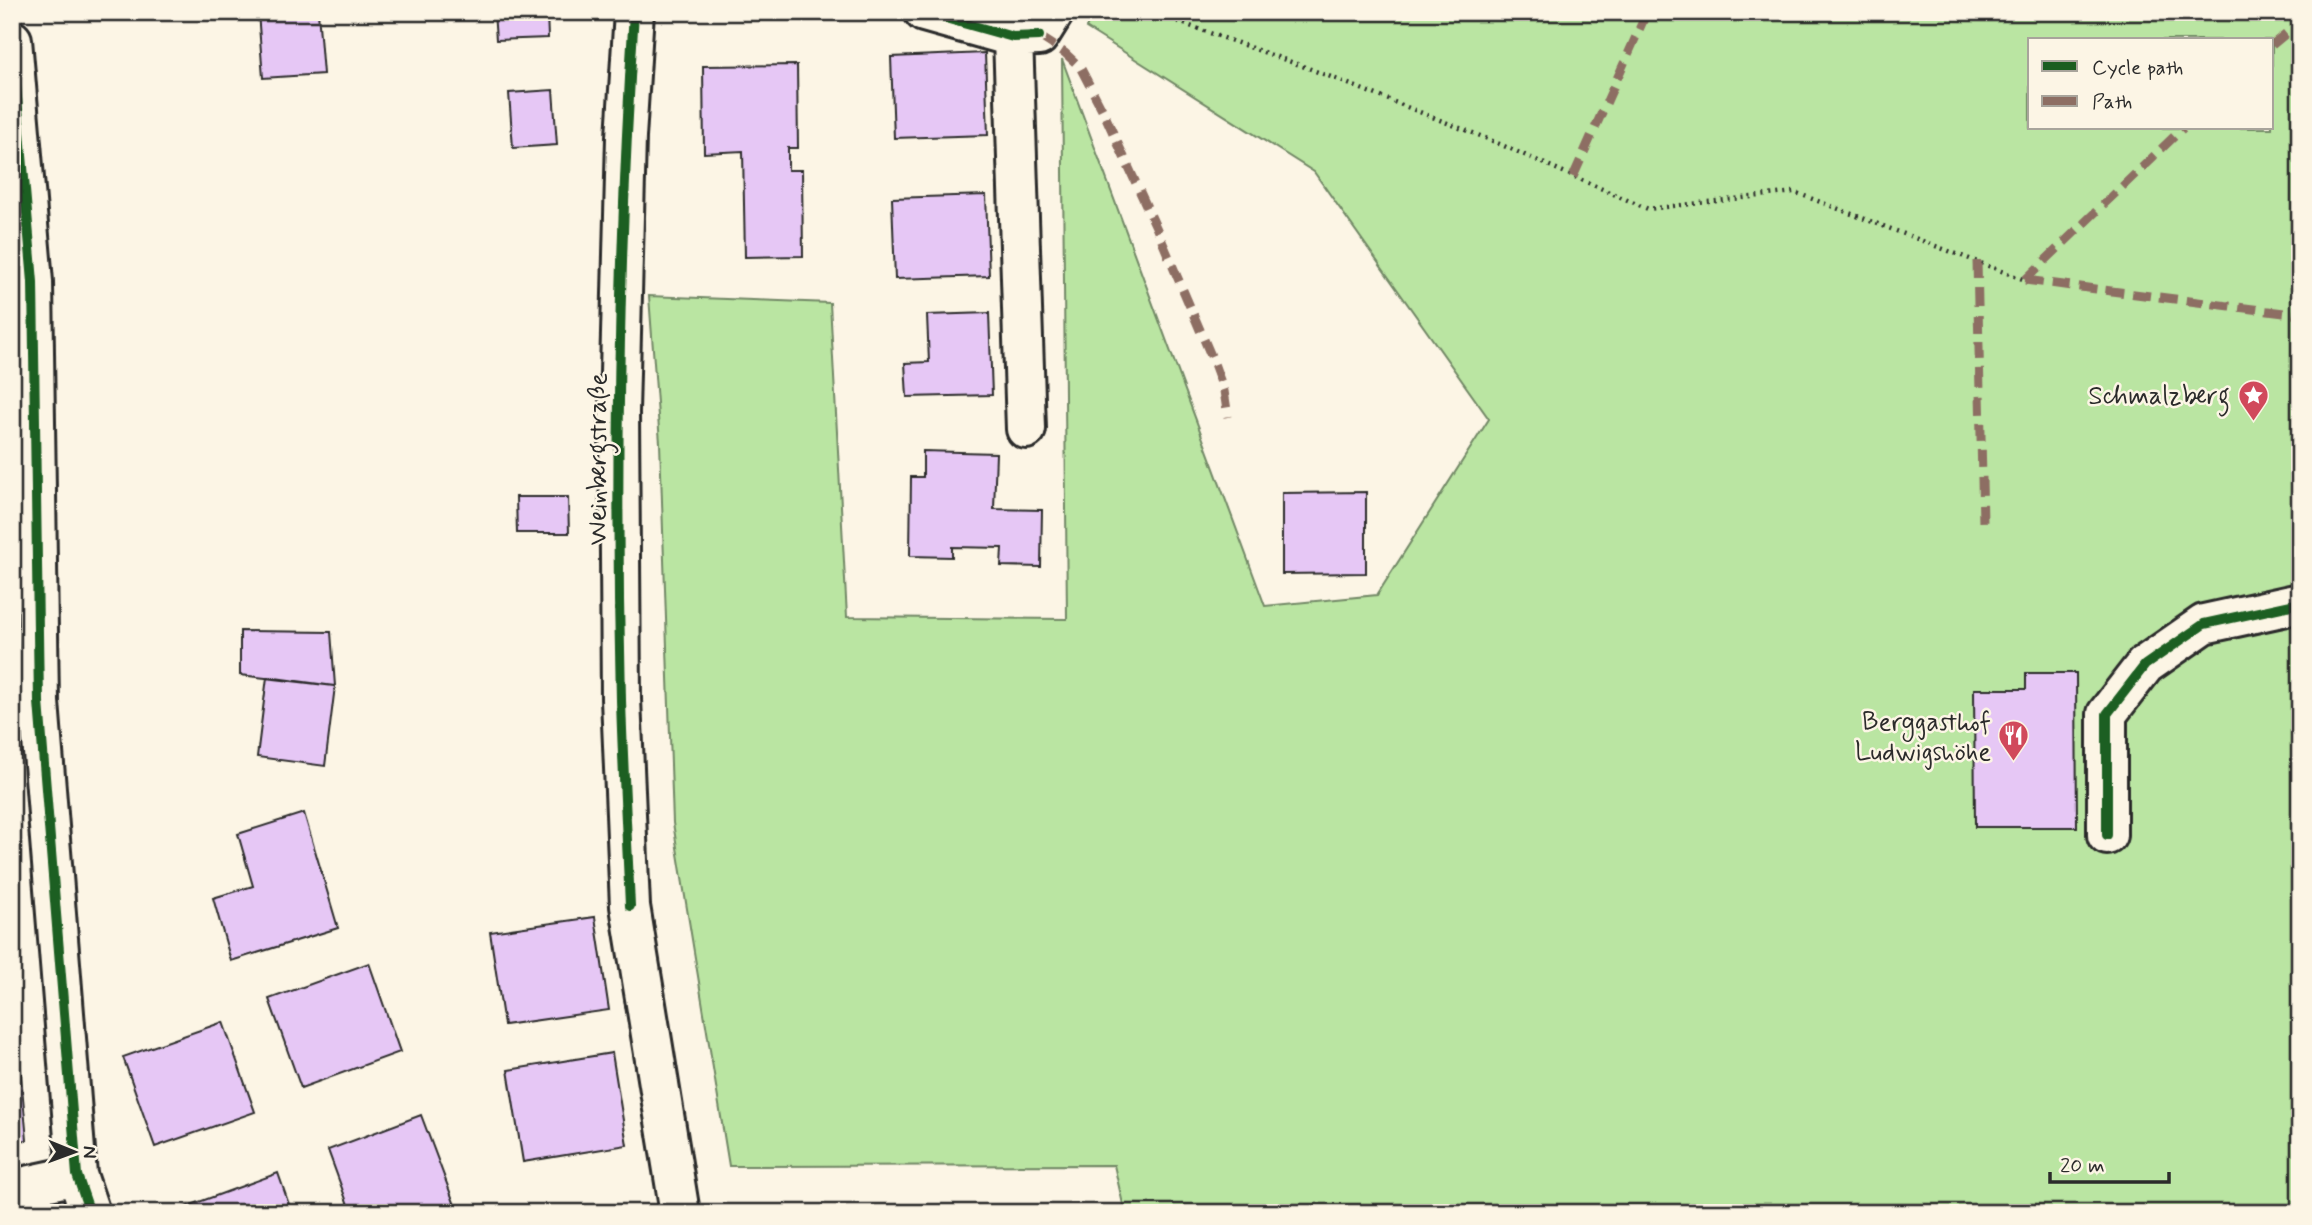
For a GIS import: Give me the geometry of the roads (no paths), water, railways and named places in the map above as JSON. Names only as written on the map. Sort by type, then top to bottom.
[{"type":"street","name":"Weinbergstraße","points":[[634,12],[626,137],[619,412],[621,699],[630,906],[680,1213]]},
{"type":"street","points":[[924,12],[1035,28],[1026,429]]},
{"type":"street","points":[[12,40],[33,282],[39,702],[77,1175],[90,1213]]},
{"type":"street","points":[[2107,835],[2107,714],[2145,665],[2204,624],[2300,603]]},
{"type":"street","points":[[12,1189],[77,1175]]},
{"type":"place","name":"Schmalzberg","points":[[2253,422]]},
{"type":"place","name":"Berggasthof Ludwigshöhe","points":[[2014,763]]}]
